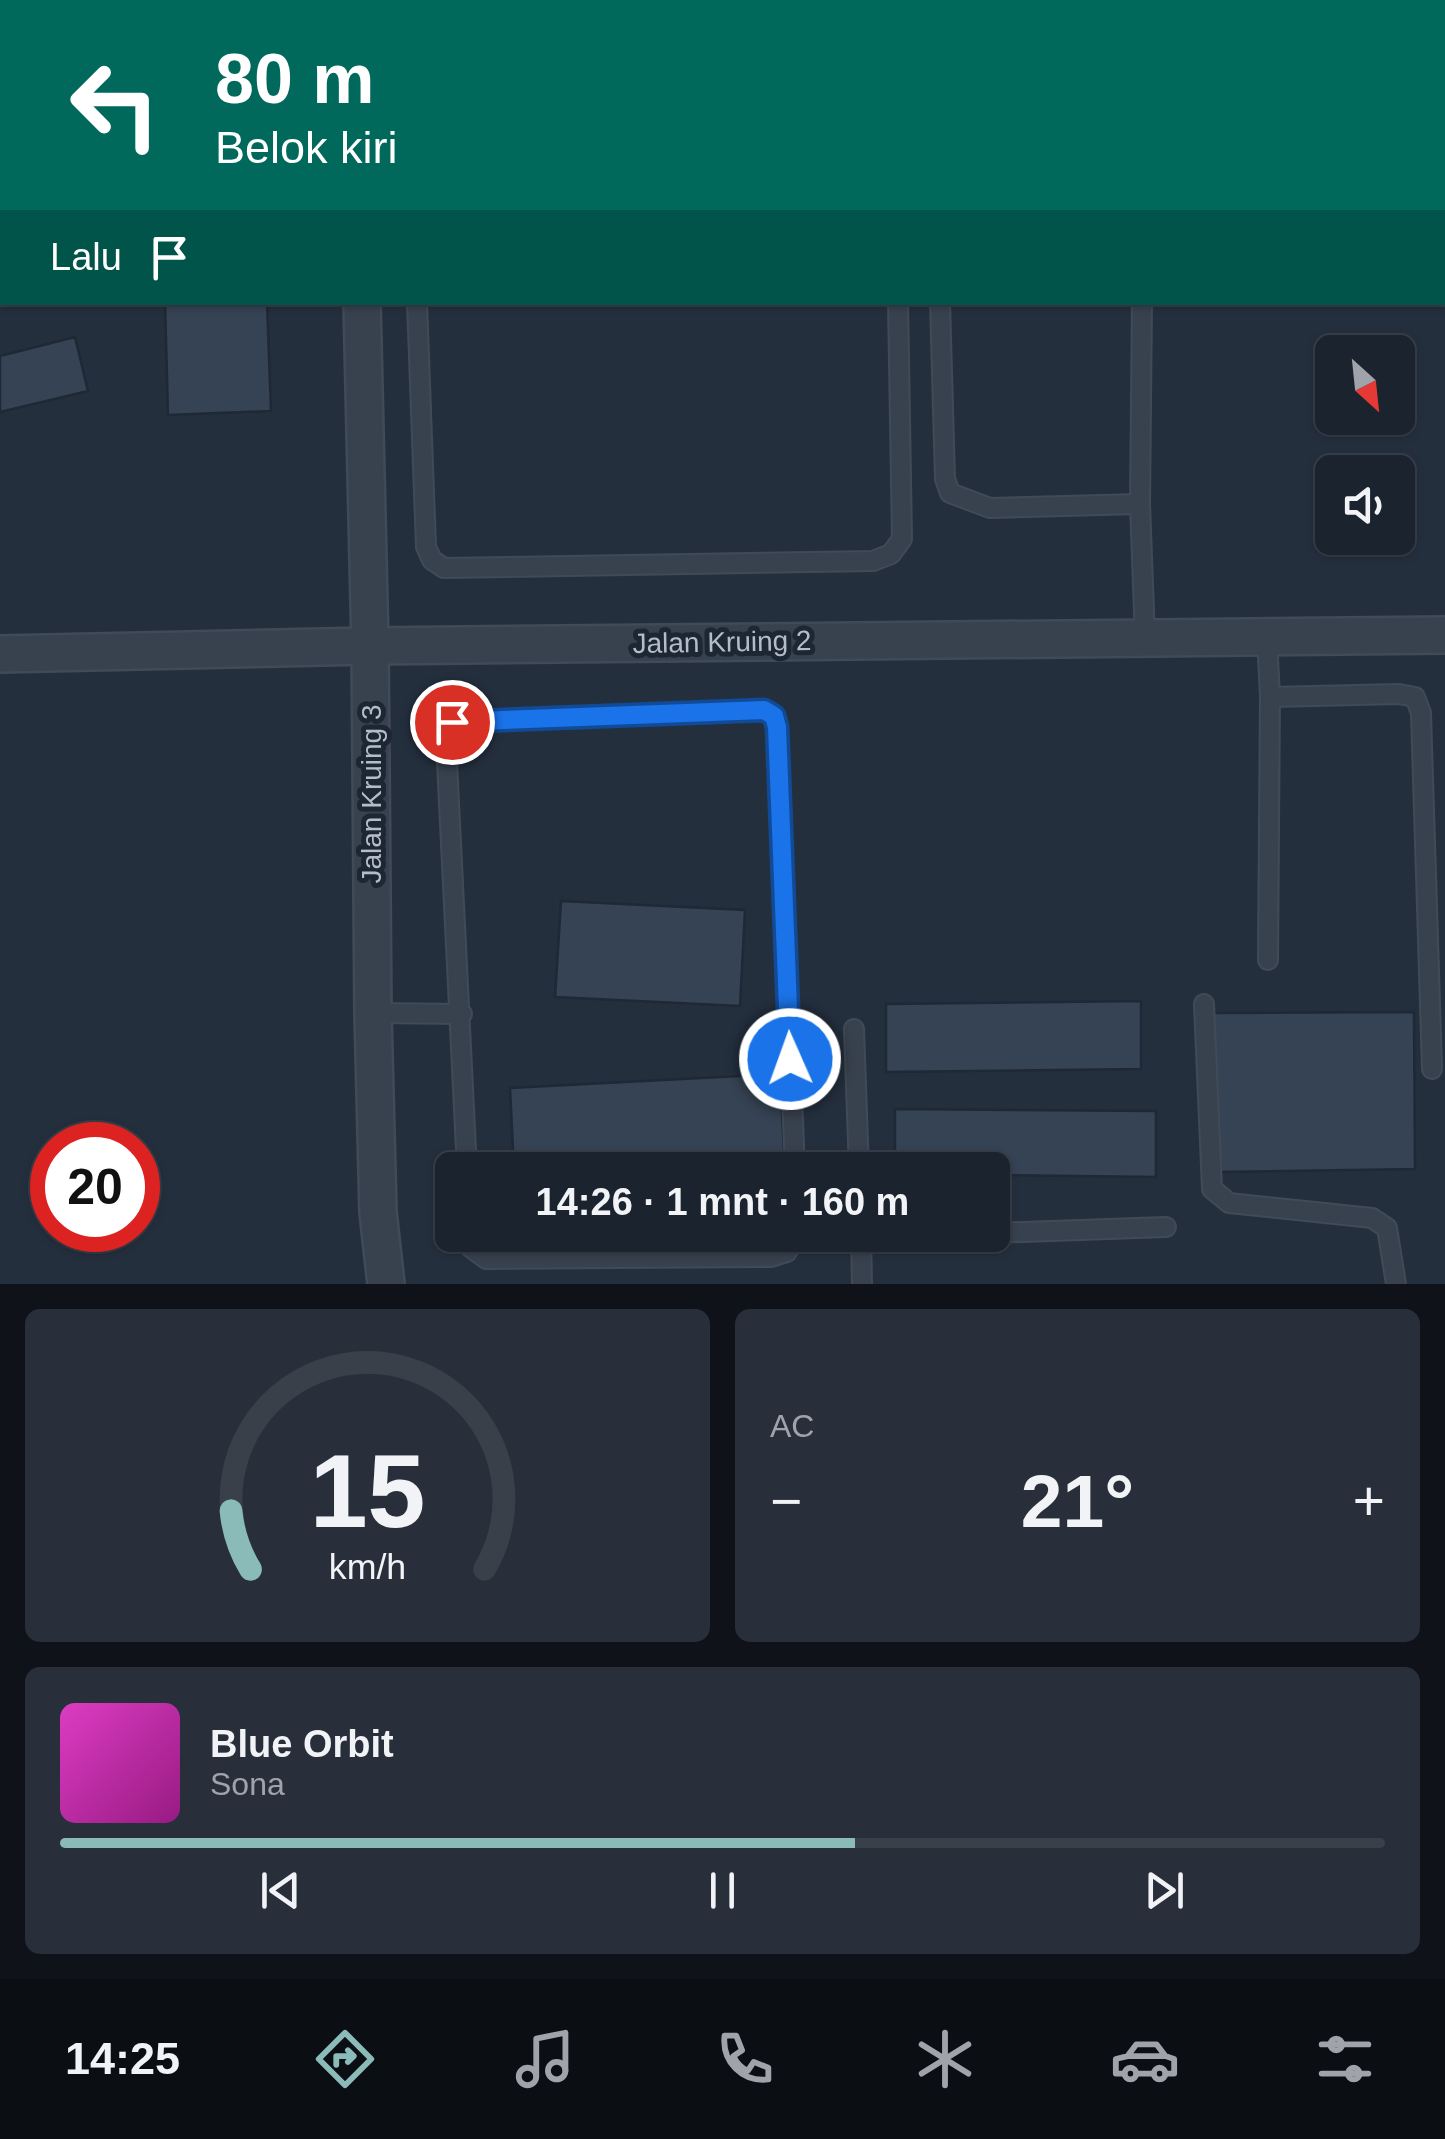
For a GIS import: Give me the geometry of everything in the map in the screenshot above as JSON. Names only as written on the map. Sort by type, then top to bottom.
[{"type":"street","name":"Jalan Kruing 3","points":[[362,305],[373,1014],[378,1212],[386,1284]]},
{"type":"street","name":"Jalan Kruing 2","points":[[0,654],[370,646],[1445,635]]},
{"type":"lane","points":[[417,305],[426,547],[432,560],[444,568],[873,561],[891,554],[902,539],[898,305]]},
{"type":"lane","points":[[940,305],[945,478],[950,493],[990,508],[1140,504]]},
{"type":"lane","points":[[1142,305],[1140,504],[1145,638]]},
{"type":"lane","points":[[1268,637],[1268,960]]},
{"type":"lane","points":[[1270,696],[1414,697],[1420,713],[1432,1069]]},
{"type":"lane","points":[[467,1152],[446,742],[452,722],[764,710],[774,716],[777,727],[793,1152]]},
{"type":"lane","points":[[1204,1004],[1212,1188],[1229,1203],[1372,1218],[1386,1228],[1396,1284]]},
{"type":"lane","points":[[373,1014],[462,1014]]},
{"type":"lane","points":[[854,1029],[858,1152]]},
{"type":"lane","points":[[1010,1232],[1166,1227]]},
{"type":"lane","points":[[477,1252],[486,1259],[771,1257],[787,1252]]},
{"type":"lane","points":[[861,1252],[862,1284]]},
{"type":"building","points":[[165,305],[267,305],[271,411],[168,415]]},
{"type":"building","points":[[75,337],[88,391],[0,412],[0,356]]},
{"type":"building","points":[[561,901],[745,910],[740,1006],[555,997]]},
{"type":"building","points":[[1141,1001],[1141,1069],[886,1072],[886,1004]]},
{"type":"building","points":[[1414,1012],[1415,1169],[1215,1172],[1213,1013]]},
{"type":"building","points":[[780,1074],[784,1152],[513,1152],[510,1088]]},
{"type":"building","points":[[895,1109],[1156,1111],[1156,1177],[1010,1175],[1010,1152],[895,1152]]},
{"type":"route","points":[[452,722],[764,710],[774,716],[790,1059]]}]
